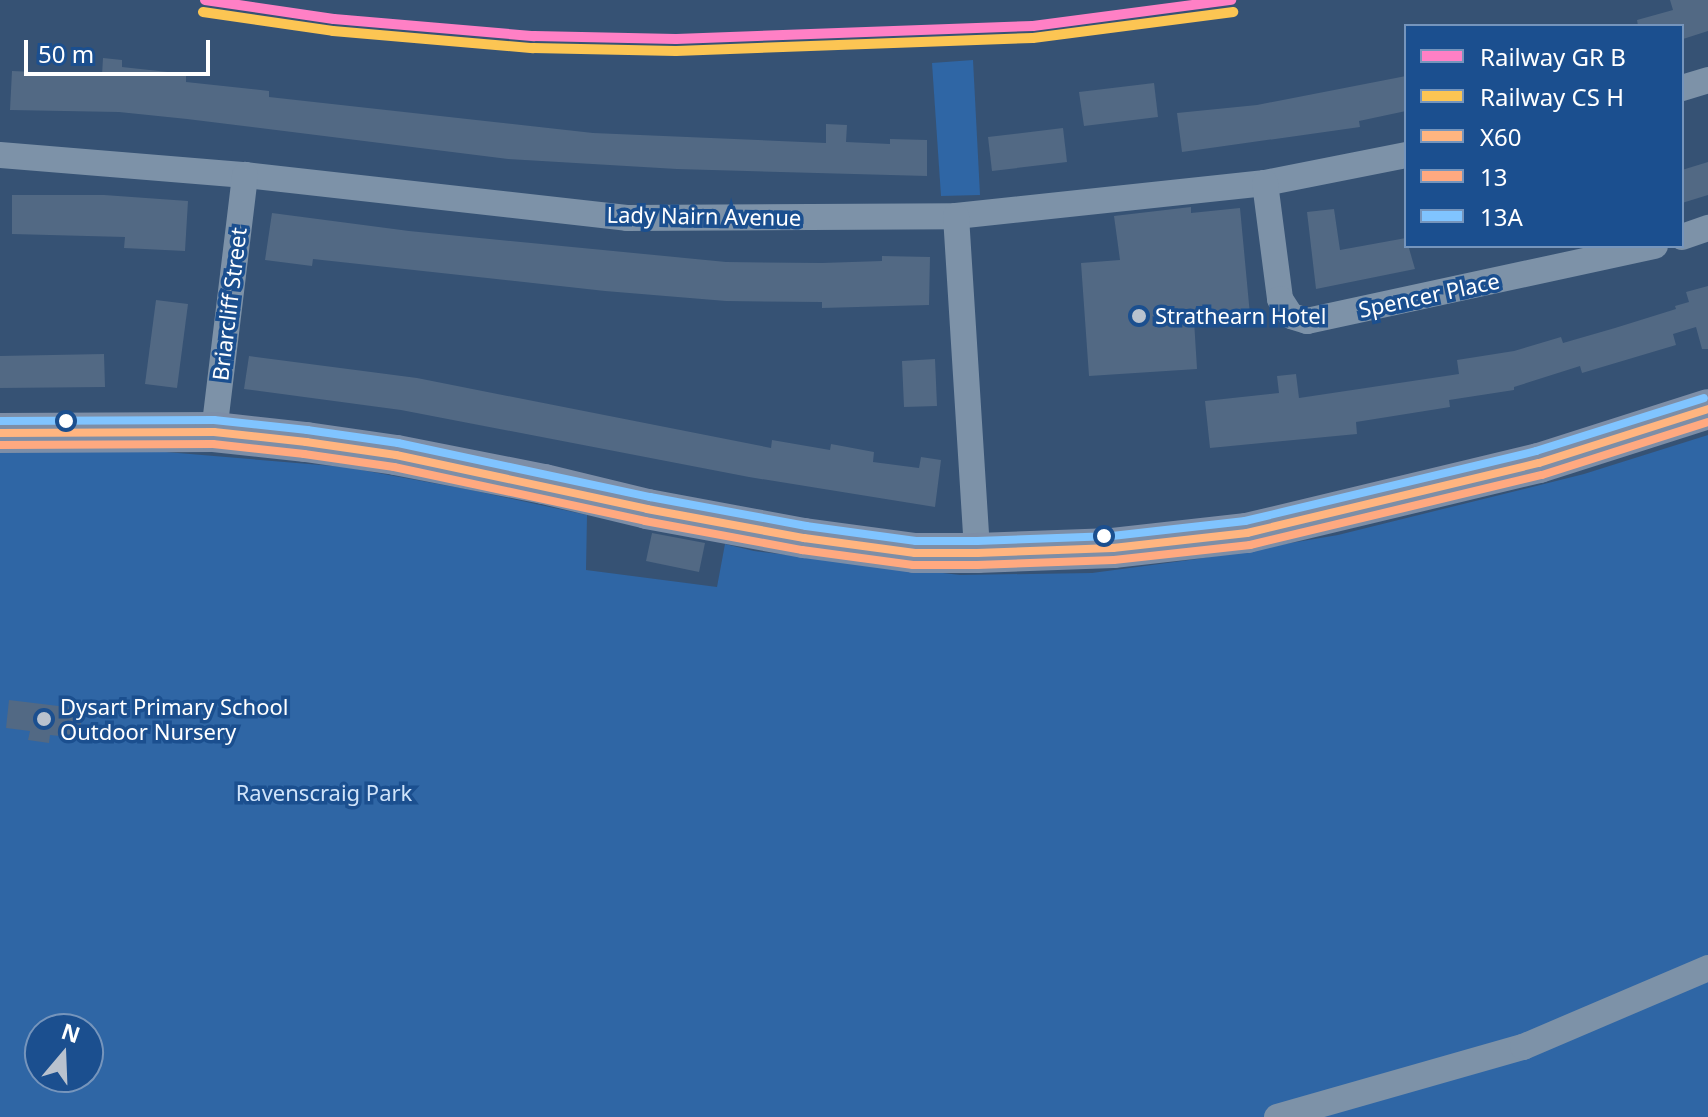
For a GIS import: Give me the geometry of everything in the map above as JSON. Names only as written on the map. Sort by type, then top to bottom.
[{"type":"main road","points":[[0,433],[214,432],[396,455],[544,484],[647,509],[804,538],[915,553],[977,553],[1113,548],[1247,533],[1539,463],[1708,409]]},
{"type":"street","points":[[1684,87],[1708,80]]},
{"type":"street","name":"Lady Nairn Avenue","points":[[0,155],[245,175],[627,218],[956,216],[1265,183],[1404,155]]},
{"type":"street","name":"Briarcliff Street","points":[[214,432],[245,175]]},
{"type":"street","name":"Spencer Place","points":[[1265,183],[1280,299],[1291,316],[1307,321],[1646,248]]},
{"type":"street","points":[[956,216],[977,553]]},
{"type":"street","points":[[1684,236],[1708,228]]},
{"type":"street","points":[[1277,1117],[1523,1047],[1708,968]]},
{"type":"green space","points":[[973,60],[980,195],[941,196],[932,63]]},
{"type":"green space","name":"Ravenscraig Park","points":[[1708,435],[1708,1117],[0,1117],[0,451],[154,451],[345,467],[471,490],[587,515],[586,570],[717,587],[725,544],[754,551],[960,575],[1092,573],[1338,535],[1584,474]]},
{"type":"building","points":[[1670,0],[1708,0],[1708,31],[1684,39],[1684,24],[1638,24],[1637,20],[1673,10]]},
{"type":"building","points":[[103,58],[122,60],[122,67],[186,74],[186,82],[269,91],[269,97],[593,133],[826,143],[826,124],[847,125],[846,142],[890,144],[890,139],[927,140],[927,176],[677,169],[508,159],[119,112],[10,110],[12,71],[102,75]]},
{"type":"building","points":[[1404,76],[1404,111],[1359,121],[1360,127],[1182,152],[1177,113],[1257,105]]},
{"type":"building","points":[[1154,83],[1158,117],[1084,126],[1079,92]]},
{"type":"building","points":[[1063,128],[1067,162],[992,171],[988,137]]},
{"type":"building","points":[[1708,162],[1708,195],[1684,202],[1684,169]]},
{"type":"building","points":[[12,195],[104,195],[188,201],[185,251],[124,248],[125,237],[12,234]]},
{"type":"building","points":[[1191,207],[1191,213],[1240,208],[1250,315],[1194,320],[1197,369],[1089,376],[1081,263],[1120,260],[1114,216]]},
{"type":"building","points":[[1334,209],[1340,250],[1404,238],[1404,248],[1409,248],[1415,269],[1316,289],[1307,212]]},
{"type":"building","points":[[272,213],[409,231],[726,262],[822,263],[882,261],[882,256],[930,257],[929,305],[822,308],[822,302],[726,301],[313,259],[312,266],[265,260]]},
{"type":"building","points":[[1708,286],[1708,349],[1702,349],[1696,327],[1673,334],[1676,345],[1582,373],[1580,366],[1514,387],[1514,390],[1449,400],[1450,407],[1356,422],[1357,434],[1210,448],[1205,401],[1279,393],[1277,376],[1296,374],[1299,398],[1459,374],[1457,360],[1514,351],[1561,337],[1563,343],[1615,328],[1676,309],[1675,306],[1689,302],[1686,292]]},
{"type":"building","points":[[156,300],[188,304],[177,388],[145,384]]},
{"type":"building","points":[[104,354],[105,387],[0,388],[0,356]]},
{"type":"building","points":[[249,356],[417,378],[771,448],[772,440],[830,450],[831,444],[874,452],[873,462],[919,468],[921,457],[941,460],[935,507],[749,477],[401,410],[244,389]]},
{"type":"building","points":[[935,359],[937,406],[904,407],[902,361]]},
{"type":"building","points":[[652,533],[705,543],[699,572],[646,561]]},
{"type":"building","name":"Dysart Primary School Outdoor Nursery","points":[[9,700],[83,709],[79,738],[50,735],[49,743],[28,740],[30,731],[6,728]]},
{"type":"transit line","points":[[205,0],[334,19],[534,36],[676,39],[1033,26],[1231,0]]},
{"type":"transit line","points":[[203,12],[333,31],[533,48],[676,51],[1033,38],[1233,12]]},
{"type":"transit line","name":"13A","points":[[0,421],[214,420],[307,430],[398,443],[650,497],[806,526],[916,541],[977,541],[1112,536],[1245,521],[1536,451],[1704,398]]},
{"type":"transit line","name":"X60","points":[[0,433],[214,432],[306,442],[396,455],[647,509],[804,538],[915,553],[977,553],[1113,548],[1247,533],[1539,463],[1708,409]]},
{"type":"transit line","name":"13","points":[[0,445],[213,444],[304,454],[394,467],[645,521],[802,550],[913,565],[977,565],[1114,560],[1250,545],[1542,475],[1708,422]]},
{"type":"place","name":"Strathearn Hotel","points":[[1139,316]]},
{"type":"place","name":"Dysart Primary School Outdoor Nursery","points":[[44,719]]}]
